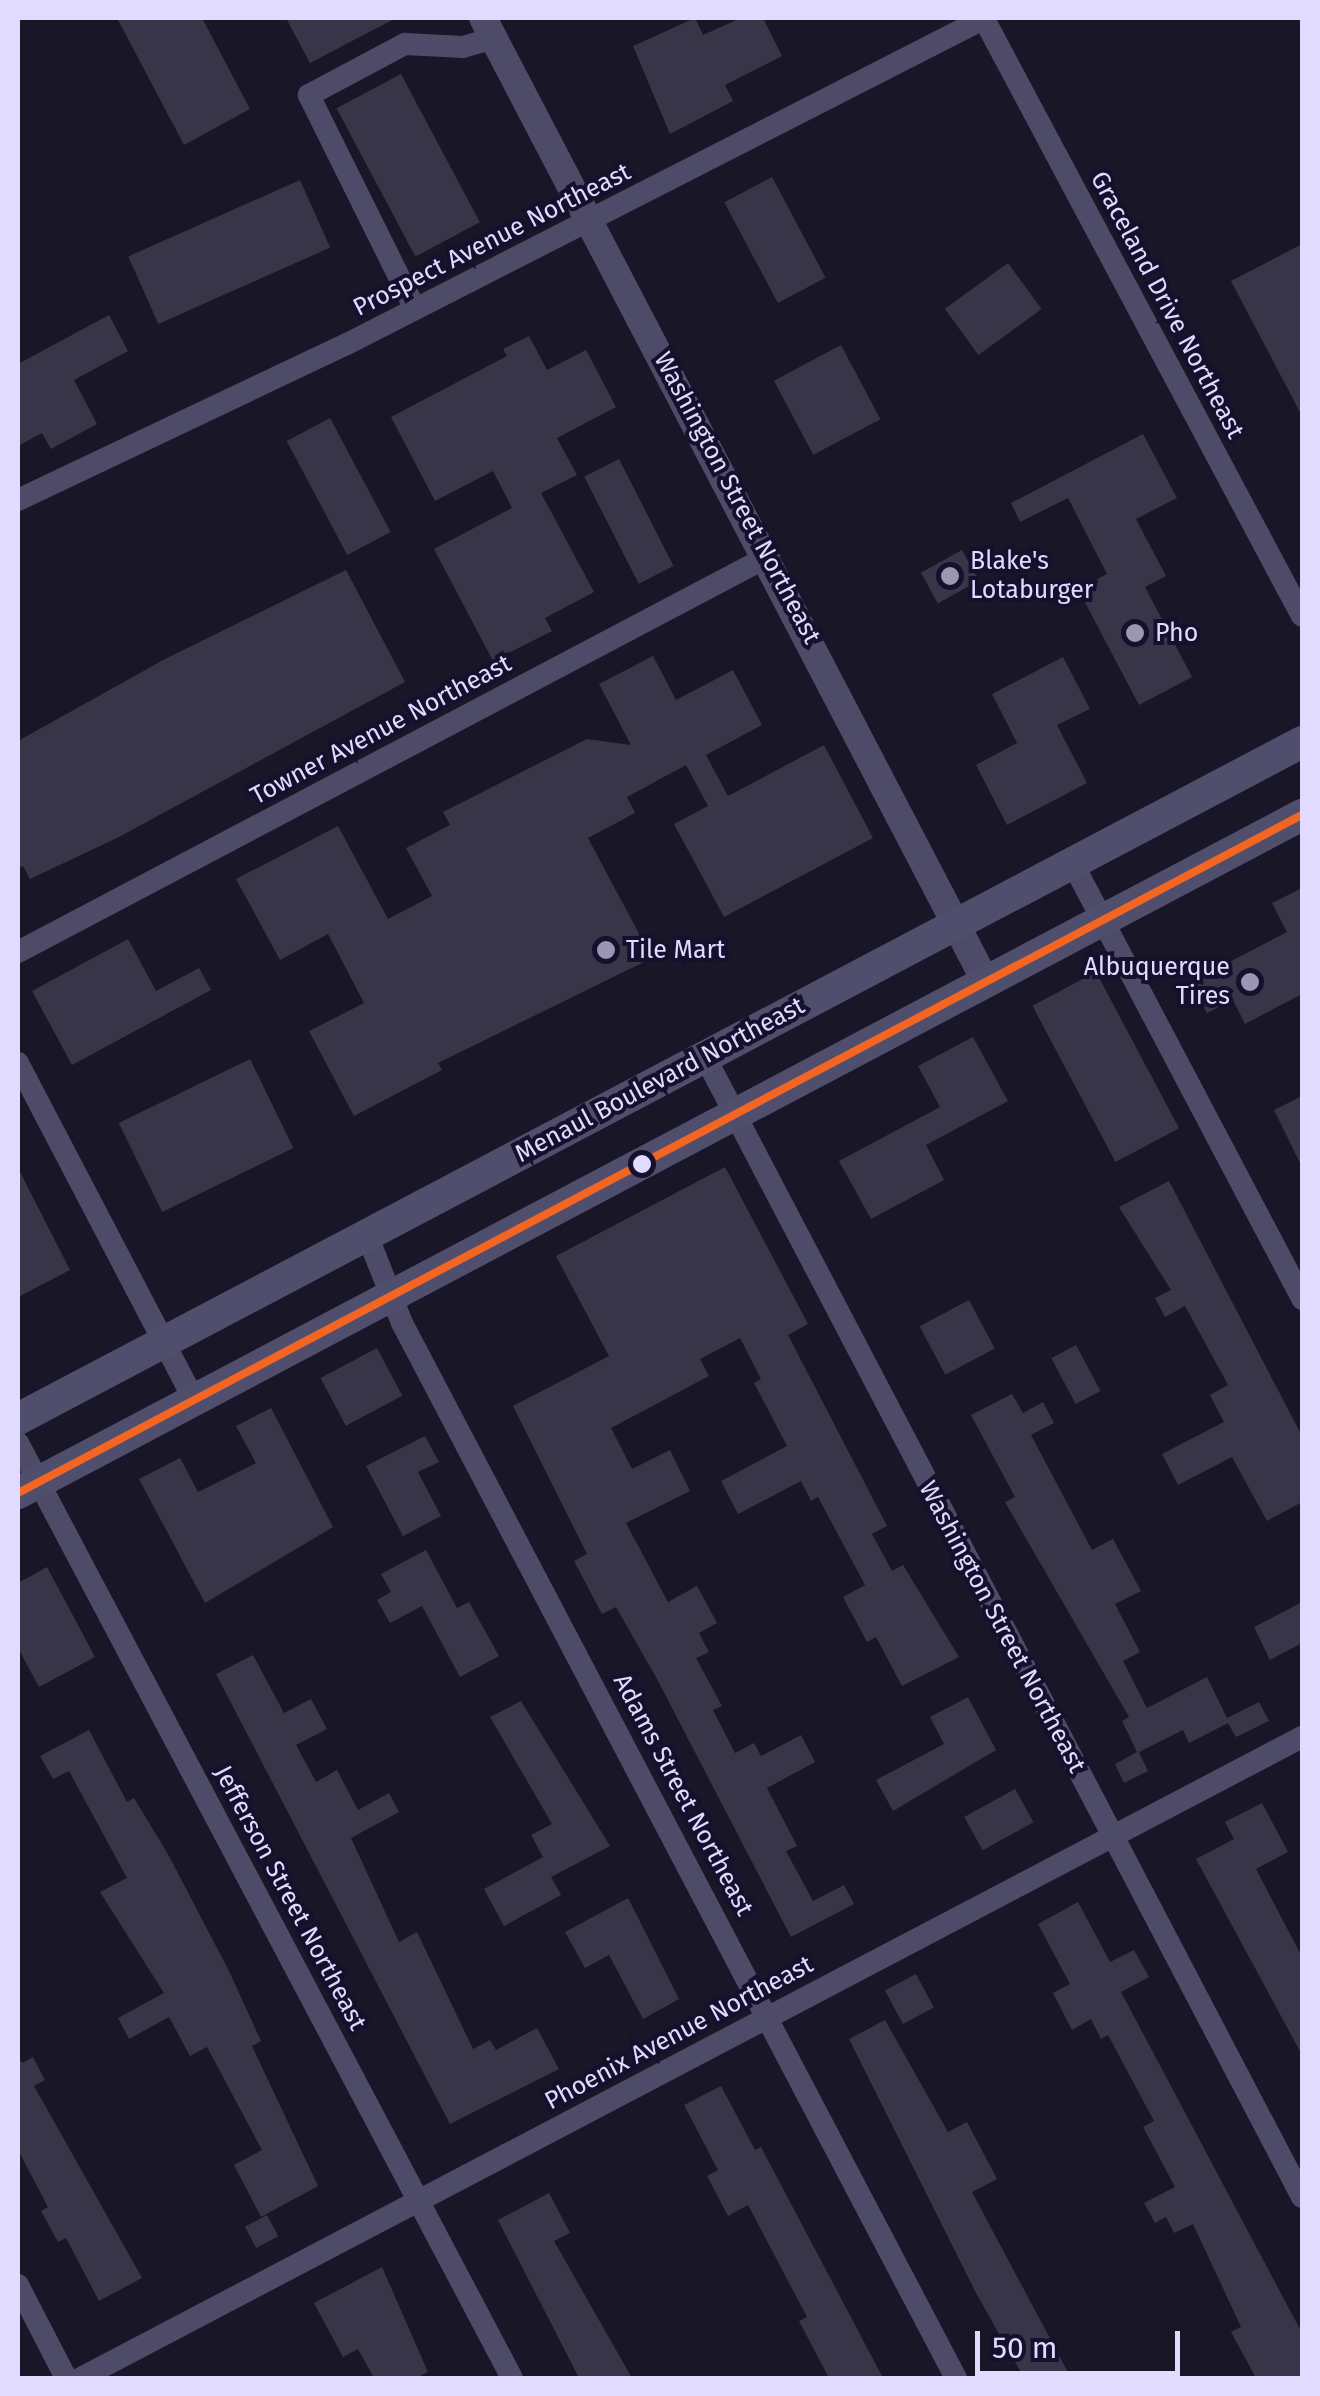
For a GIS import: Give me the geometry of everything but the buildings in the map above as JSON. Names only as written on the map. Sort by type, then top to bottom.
[{"type":"main road","name":"Menaul Boulevard Northeast","points":[[18,1419],[1302,742]]},
{"type":"main road","points":[[28,1487],[1302,815]]},
{"type":"street","name":"Prospect Avenue Northeast","points":[[18,500],[415,310],[984,18]]},
{"type":"street","name":"Graceland Drive Northeast","points":[[984,18],[1302,616]]},
{"type":"street","name":"Washington Street Northeast","points":[[489,28],[769,556],[986,982]]},
{"type":"street","points":[[415,310],[308,95],[405,44],[463,47],[489,28]]},
{"type":"street","name":"Towner Avenue Northeast","points":[[18,952],[769,556]]},
{"type":"street","points":[[1073,864],[1302,1299]]},
{"type":"street","name":"Washington Street Northeast","points":[[704,1055],[1302,2197]]},
{"type":"street","points":[[18,1063],[195,1402]]},
{"type":"street","name":"Adams Street Northeast","points":[[367,1235],[389,1298],[770,2017],[956,2378]]},
{"type":"street","name":"Jefferson Street Northeast","points":[[18,1443],[28,1487],[419,2200],[512,2378]]},
{"type":"street","name":"Phoenix Avenue Northeast","points":[[80,2378],[1302,1737]]},
{"type":"street","points":[[18,2285],[66,2378]]},
{"type":"transit line","points":[[18,1493],[1302,815]]},
{"type":"place","name":"Blake's Lotaburger","points":[[950,576]]},
{"type":"place","name":"Pho","points":[[1135,633]]},
{"type":"place","name":"Tile Mart","points":[[606,950]]},
{"type":"place","name":"Albuquerque Tires","points":[[1250,982]]}]
